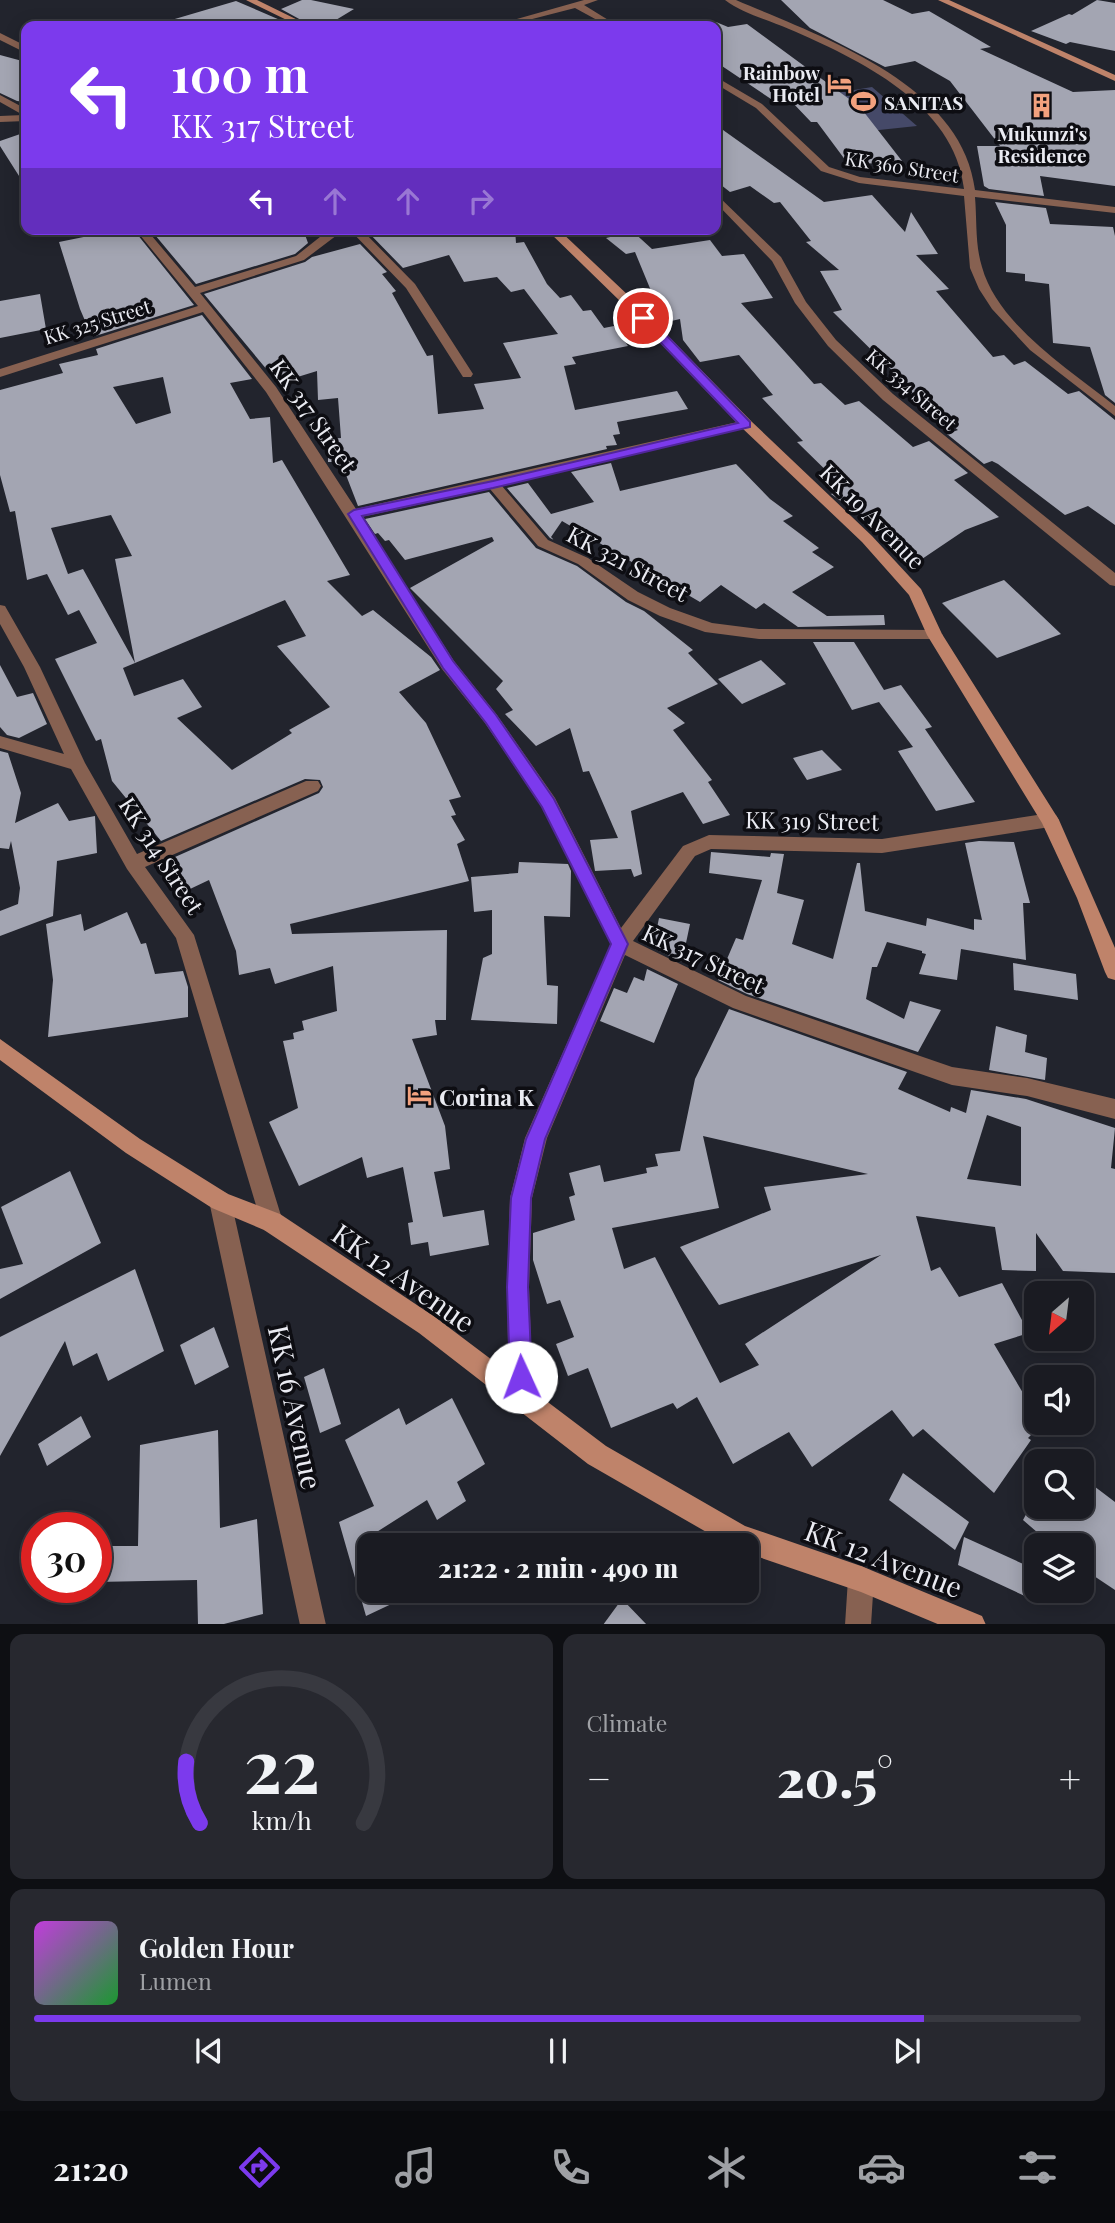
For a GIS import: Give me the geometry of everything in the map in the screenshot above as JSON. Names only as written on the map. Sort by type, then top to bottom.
[{"type":"street","points":[[250,0],[295,21]]},
{"type":"street","points":[[514,21],[594,0]]},
{"type":"street","points":[[729,0],[854,56],[888,75],[935,117],[960,151],[972,194],[976,269],[987,296],[1016,330],[1115,412]]},
{"type":"street","points":[[942,0],[1115,76]]},
{"type":"street","points":[[575,4],[605,21]]},
{"type":"street","points":[[0,36],[21,47]]},
{"type":"street","name":"KK 360 Street","points":[[721,83],[758,106],[825,169],[859,180],[1115,210]]},
{"type":"street","points":[[0,98],[21,110]]},
{"type":"street","points":[[0,118],[21,118]]},
{"type":"street","name":"KK 334 Street","points":[[721,202],[777,259],[801,303],[832,343],[888,397],[1115,581]]},
{"type":"street","name":"KK 317 Street","points":[[145,235],[194,291],[271,390],[354,514],[448,665],[491,719],[549,803],[620,944],[740,1002],[952,1076],[1027,1087],[1115,1109]]},
{"type":"street","points":[[194,291],[300,258],[313,250],[327,235]]},
{"type":"street","points":[[360,235],[411,286],[467,374]]},
{"type":"street","name":"KK 19 Avenue","points":[[557,235],[626,300],[746,424],[867,539],[916,593],[935,635],[1050,820],[1086,898],[1115,972]]},
{"type":"street","name":"KK 325 Street","points":[[0,373],[206,307]]},
{"type":"street","points":[[354,514],[493,485],[746,424]]},
{"type":"street","name":"KK 321 Street","points":[[493,485],[543,543],[583,561],[634,596],[664,612],[710,628],[760,634],[935,635]]},
{"type":"street","name":"KK 314 Street","points":[[0,610],[32,667],[77,764],[133,864],[185,935],[272,1222]]},
{"type":"street","points":[[0,742],[77,764]]},
{"type":"street","points":[[133,864],[312,786]]},
{"type":"street","name":"KK 319 Street","points":[[522,1400],[518,1287],[521,1198],[536,1139],[620,944],[689,851],[709,842],[882,846],[1050,820]]},
{"type":"street","name":"KK 12 Avenue","points":[[0,1048],[133,1146],[220,1202],[272,1222],[427,1325],[597,1455],[739,1536],[862,1579],[971,1624]]},
{"type":"street","name":"KK 16 Avenue","points":[[220,1202],[313,1624]]},
{"type":"street","points":[[858,1624],[862,1579]]},
{"type":"shaded area","name":"SANITAS","points":[[872,87],[917,126],[860,132],[830,94]]},
{"type":"building","points":[[302,0],[311,0],[354,9],[334,21],[303,21],[281,9]]},
{"type":"building","points":[[781,0],[883,0],[912,14],[929,11],[991,47],[980,49],[1073,92],[1115,90],[1115,186],[1040,176],[1044,196],[989,189],[984,186],[977,146],[1000,146],[950,81],[915,61],[885,67],[810,28]]},
{"type":"building","points":[[1097,0],[1115,3],[1115,51],[1070,42],[1066,44],[1031,31],[1072,15]]},
{"type":"building","points":[[236,1],[282,21],[168,21]]},
{"type":"building","points":[[721,24],[728,27],[747,24],[860,107],[902,161],[849,165],[817,122],[811,122],[783,96],[771,99],[721,65]]},
{"type":"building","points":[[0,55],[21,61],[21,101],[0,93]]},
{"type":"building","points":[[721,129],[824,202],[872,195],[905,232],[911,212],[938,254],[916,255],[949,289],[936,291],[993,357],[1004,355],[1014,365],[1025,361],[1068,394],[1079,391],[1115,420],[1115,525],[1088,506],[1065,515],[998,464],[992,461],[984,464],[947,434],[958,430],[905,389],[909,387],[833,312],[842,310],[820,271],[839,270],[806,242],[811,241],[780,202],[774,203],[750,186],[730,192],[721,185]]},
{"type":"building","points":[[21,134],[21,179],[0,146],[0,141]]},
{"type":"building","points":[[995,202],[1046,208],[1050,224],[1113,227],[1115,403],[1105,395],[1090,347],[1053,343],[1049,284],[1025,281],[1025,274],[1006,272],[1006,225]]},
{"type":"building","points":[[93,235],[138,235],[194,305],[92,337],[80,309],[59,242]]},
{"type":"building","points":[[155,235],[305,235],[308,243],[295,254],[196,284]]},
{"type":"building","points":[[371,235],[515,235],[516,243],[524,242],[547,284],[560,298],[571,295],[583,311],[591,310],[604,328],[614,326],[628,346],[572,357],[576,364],[564,366],[575,410],[677,391],[688,409],[617,422],[620,434],[613,435],[617,445],[606,446],[607,449],[358,506],[341,462],[328,462],[328,439],[341,438],[338,398],[318,400],[317,371],[278,383],[204,294],[305,262],[312,257],[360,244],[387,272],[382,274],[396,291],[392,293],[427,356],[433,355],[438,414],[484,409],[474,384],[521,378],[503,343],[558,334],[524,289],[511,292],[497,277],[464,282],[449,255],[403,268]]},
{"type":"building","points":[[637,235],[652,249],[710,240],[722,256],[744,254],[773,298],[741,303],[814,384],[821,383],[845,405],[859,401],[913,447],[929,441],[968,473],[954,480],[999,517],[965,530],[922,559],[874,529],[877,527],[831,494],[844,488],[797,442],[803,441],[762,398],[773,395],[739,355],[700,362],[683,340],[680,319],[667,322],[661,315],[635,252],[626,254],[606,238]]},
{"type":"building","points":[[40,294],[46,329],[0,338],[0,301]]},
{"type":"building","points":[[202,315],[252,379],[230,383],[250,419],[270,417],[273,463],[282,460],[350,575],[327,581],[362,616],[373,610],[431,657],[440,670],[399,692],[426,723],[461,797],[449,800],[456,815],[451,816],[465,840],[457,844],[469,881],[290,924],[292,934],[447,930],[446,1020],[435,1020],[437,1035],[412,1039],[445,1126],[450,1169],[434,1172],[443,1217],[484,1210],[489,1245],[430,1256],[428,1242],[411,1245],[408,1223],[413,1222],[403,1167],[367,1178],[362,1157],[299,1186],[269,1122],[298,1108],[283,1041],[294,1039],[293,1033],[304,1030],[302,1021],[337,1011],[333,966],[275,984],[270,968],[239,975],[236,951],[209,880],[190,889],[171,861],[319,793],[323,787],[320,780],[305,779],[161,841],[112,781],[101,739],[96,741],[55,659],[97,643],[79,610],[68,615],[47,574],[27,580],[15,511],[10,512],[0,475],[0,390],[63,373],[59,364],[98,355],[96,349]],"holes":[[[163,377],[171,413],[136,424],[113,387]],[[111,515],[132,556],[115,559],[135,663],[83,569],[68,574],[51,528]],[[285,600],[306,636],[277,646],[330,707],[289,730],[292,733],[232,770],[177,718],[202,707],[183,679],[134,696],[123,668]]]},
{"type":"building","points":[[611,463],[620,491],[736,464],[770,499],[793,516],[783,521],[819,548],[812,552],[834,567],[792,592],[827,616],[884,615],[885,625],[798,627],[764,603],[756,609],[721,585],[700,602],[562,521],[551,537],[554,540],[550,538],[507,488],[528,483],[551,514],[594,502],[571,472]]},
{"type":"building","points":[[489,492],[536,548],[577,566],[626,602],[644,611],[693,650],[688,653],[718,684],[667,708],[685,723],[673,730],[712,780],[708,782],[730,815],[703,824],[683,792],[631,811],[642,874],[634,877],[631,869],[595,871],[590,840],[618,838],[589,771],[583,772],[570,728],[536,746],[505,714],[513,710],[496,689],[503,681],[410,588],[494,541],[492,537],[405,560],[389,540],[385,541],[378,533],[375,534],[365,519]]},
{"type":"building","points":[[1004,580],[1061,634],[997,658],[942,603]]},
{"type":"building","points":[[813,642],[854,642],[884,690],[901,685],[932,727],[925,729],[975,802],[936,811],[898,751],[913,747],[879,702],[852,710]]},
{"type":"building","points":[[761,660],[786,684],[742,704],[718,679]]},
{"type":"building","points":[[0,665],[17,697],[33,693],[47,724],[19,738],[7,735],[0,727]]},
{"type":"building","points":[[822,750],[842,770],[807,780],[793,758]]},
{"type":"building","points":[[0,751],[8,753],[21,793],[15,823],[58,803],[69,821],[95,816],[97,853],[57,861],[53,916],[0,936],[0,911],[18,904],[20,888],[11,841],[9,849],[0,848]]},
{"type":"building","points":[[1014,842],[1030,903],[1023,903],[1026,960],[961,949],[957,980],[919,974],[926,954],[887,942],[877,967],[872,967],[866,999],[904,1019],[910,1001],[941,1010],[918,1052],[747,994],[718,980],[736,938],[743,940],[762,880],[709,873],[711,852],[770,857],[771,853],[784,854],[777,893],[804,900],[792,944],[833,959],[857,863],[860,863],[865,911],[926,926],[927,918],[974,930],[974,919],[982,920],[965,843]]},
{"type":"building","points":[[519,862],[568,864],[571,871],[570,917],[544,916],[547,985],[558,986],[557,1024],[471,1020],[483,958],[492,954],[492,910],[474,912],[471,877],[518,873]]},
{"type":"building","points":[[127,912],[141,944],[146,943],[155,974],[183,971],[188,987],[188,1017],[48,1037],[53,980],[46,924],[81,914],[84,931]]},
{"type":"building","points":[[659,918],[690,924],[682,962],[653,948]]},
{"type":"building","points":[[1013,963],[1076,974],[1078,1000],[1014,990]]},
{"type":"building","points":[[647,969],[678,984],[654,1043],[600,1021],[614,988],[627,993],[634,977],[644,981]]},
{"type":"building","points":[[729,1009],[907,1072],[898,1089],[950,1112],[951,1107],[966,1113],[971,1090],[1026,1099],[1115,1128],[1111,1168],[1115,1169],[1115,1273],[1063,1271],[1036,1233],[1036,1271],[1002,1270],[995,1227],[916,1216],[931,1271],[940,1267],[959,1297],[1002,1283],[1024,1324],[1024,1335],[994,1344],[1024,1392],[1024,1435],[1031,1435],[1028,1438],[1031,1440],[994,1493],[923,1429],[913,1437],[892,1410],[812,1467],[789,1432],[733,1464],[697,1397],[677,1409],[673,1403],[611,1428],[588,1368],[568,1376],[556,1344],[574,1337],[560,1300],[547,1304],[533,1260],[533,1233],[575,1220],[569,1197],[575,1195],[569,1173],[600,1165],[604,1182],[647,1173],[646,1168],[658,1166],[655,1154],[680,1151],[695,1079]],"holes":[[[987,1115],[1021,1127],[1021,1186],[967,1179]],[[703,1136],[868,1174],[764,1187],[771,1210],[680,1247],[719,1305],[881,1255],[745,1344],[759,1365],[720,1383],[655,1257],[624,1269],[612,1228],[719,1208]]]},
{"type":"building","points":[[996,1026],[1027,1035],[1025,1052],[1047,1058],[1045,1080],[989,1070]]},
{"type":"building","points":[[70,1171],[101,1243],[0,1299],[0,1269],[23,1264],[1,1207]]},
{"type":"building","points":[[135,1269],[164,1351],[108,1381],[97,1353],[73,1366],[65,1341],[0,1456],[0,1337]]},
{"type":"building","points":[[214,1327],[229,1367],[195,1385],[180,1345]]},
{"type":"building","points":[[324,1368],[341,1424],[320,1433],[304,1377]]},
{"type":"building","points":[[452,1398],[485,1464],[457,1482],[466,1501],[437,1520],[427,1500],[375,1533],[357,1533],[357,1585],[339,1522],[374,1506],[345,1440],[399,1408],[406,1425]]},
{"type":"building","points":[[81,1416],[91,1437],[47,1466],[38,1444]]},
{"type":"building","points":[[218,1430],[220,1528],[257,1519],[263,1614],[224,1624],[198,1624],[197,1580],[112,1582],[112,1546],[138,1546],[140,1445]]},
{"type":"building","points":[[903,1473],[969,1522],[955,1550],[889,1500]]},
{"type":"building","points":[[1094,1486],[1115,1502],[1115,1590],[1094,1576],[1094,1533],[1038,1533],[1023,1520],[1094,1519]]},
{"type":"building","points":[[964,1537],[1024,1564],[1024,1596],[958,1565]]},
{"type":"building","points":[[362,1603],[394,1603],[366,1616]]},
{"type":"building","points":[[619,1603],[626,1603],[646,1624],[604,1624]]},
{"type":"place","name":"Rainbow Hotel","points":[[840,83]]},
{"type":"place","name":"SANITAS","points":[[864,102]]},
{"type":"place","name":"Mukunzi's Residence","points":[[1042,105]]},
{"type":"place","name":"Corina K","points":[[419,1096]]},
{"type":"route","points":[[521,1377],[518,1287],[521,1198],[536,1139],[620,944],[549,803],[491,719],[448,665],[354,514],[493,485],[746,424],[643,318]]}]
